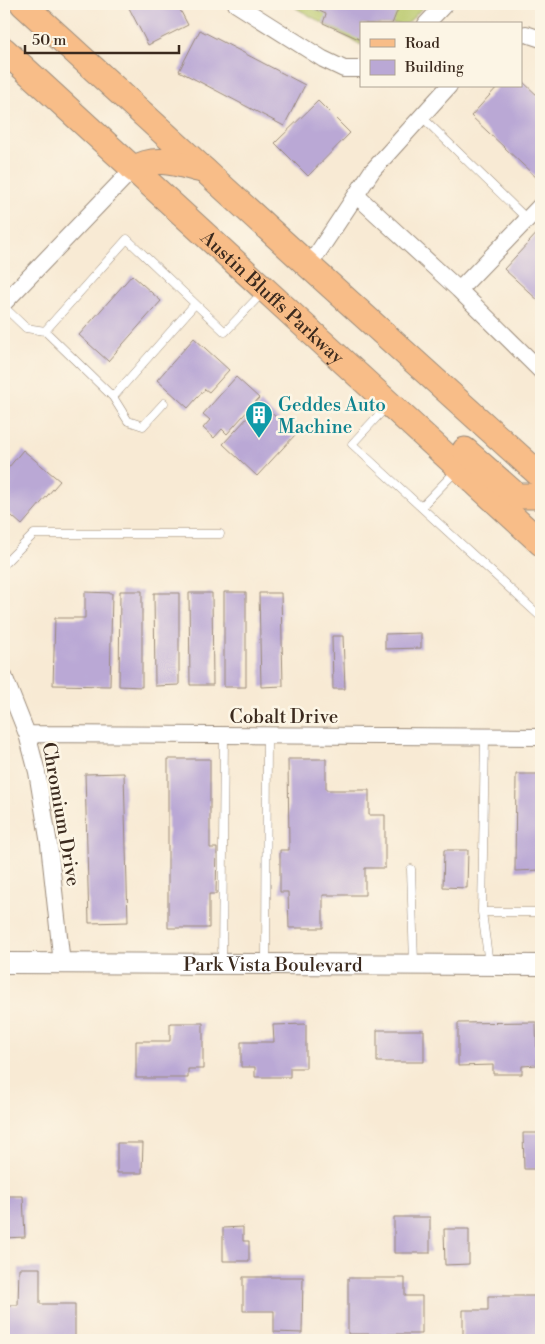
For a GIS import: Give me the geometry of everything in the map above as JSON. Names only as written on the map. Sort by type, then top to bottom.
[{"type":"main road","points":[[23,4],[541,476]]},
{"type":"main road","name":"Austin Bluffs Parkway","points":[[4,50],[541,543]]},
{"type":"main road","points":[[133,170],[143,163],[157,161],[208,172]]},
{"type":"main road","points":[[391,406],[453,440],[517,496],[541,496]]},
{"type":"street","points":[[236,4],[323,60],[344,69],[360,69]]},
{"type":"street","points":[[428,22],[445,4]]},
{"type":"street","points":[[522,35],[541,38]]},
{"type":"street","points":[[309,266],[372,170],[447,88]]},
{"type":"street","points":[[4,303],[133,170]]},
{"type":"street","points":[[356,195],[459,290],[541,371]]},
{"type":"street","points":[[459,290],[541,205]]},
{"type":"street","name":"Chromium Drive","points":[[4,676],[28,734],[39,780],[49,844],[62,964]]},
{"type":"street","name":"Cobalt Drive","points":[[28,734],[541,737]]},
{"type":"street","name":"Park Vista Boulevard","points":[[4,964],[541,965]]},
{"type":"lane","points":[[421,116],[527,219]]},
{"type":"lane","points":[[45,331],[126,239],[225,332],[265,290]]},
{"type":"lane","points":[[113,398],[195,304]]},
{"type":"lane","points":[[4,307],[26,328],[45,331],[113,398],[128,421],[143,426],[164,403]]},
{"type":"lane","points":[[391,406],[352,444],[541,617]]},
{"type":"lane","points":[[421,507],[459,468]]},
{"type":"lane","points":[[4,564],[34,534],[220,534]]},
{"type":"lane","points":[[222,964],[224,735]]},
{"type":"lane","points":[[266,964],[267,735]]},
{"type":"lane","points":[[485,736],[482,912],[489,965]]},
{"type":"lane","points":[[411,869],[414,965]]},
{"type":"lane","points":[[482,912],[541,912]]},
{"type":"green space","points":[[292,4],[426,4],[409,22],[360,22],[360,44]]},
{"type":"building","points":[[127,4],[177,4],[188,25],[148,45]]},
{"type":"building","points":[[311,4],[400,4],[393,22],[360,22],[360,40],[323,23],[326,14],[310,7]]},
{"type":"building","points":[[200,30],[305,85],[284,126],[179,71]]},
{"type":"building","points":[[522,81],[541,99],[541,177],[539,180],[471,116],[496,88],[522,88]]},
{"type":"building","points":[[318,101],[350,133],[308,176],[275,143]]},
{"type":"building","points":[[541,229],[541,303],[504,269]]},
{"type":"building","points":[[132,275],[161,301],[108,361],[79,335]]},
{"type":"building","points":[[194,338],[229,370],[209,392],[205,389],[188,408],[157,380]]},
{"type":"building","points":[[236,377],[259,398],[227,434],[222,429],[214,438],[203,428],[210,420],[203,414]]},
{"type":"building","name":"Geddes Auto Machine","points":[[261,403],[295,435],[257,476],[223,444]]},
{"type":"building","points":[[23,450],[60,481],[22,525],[4,509],[4,473]]},
{"type":"building","points":[[120,591],[142,591],[142,687],[119,686]]},
{"type":"building","points":[[85,592],[112,593],[110,686],[53,685],[55,618],[85,618]]},
{"type":"building","points":[[224,592],[246,592],[246,687],[224,687]]},
{"type":"building","points":[[154,593],[179,593],[179,685],[155,686]]},
{"type":"building","points":[[189,593],[212,593],[213,685],[190,685]]},
{"type":"building","points":[[259,593],[281,593],[283,686],[261,687]]},
{"type":"building","points":[[421,633],[421,648],[385,649],[385,634]]},
{"type":"building","points":[[332,636],[343,636],[345,689],[333,689]]},
{"type":"building","points":[[168,759],[210,759],[210,848],[217,848],[216,894],[209,894],[209,928],[168,928]]},
{"type":"building","points":[[288,759],[326,759],[326,790],[369,790],[369,815],[385,815],[385,868],[365,868],[365,895],[323,895],[323,928],[289,928],[288,892],[280,892],[280,850],[289,850]]},
{"type":"building","points":[[124,773],[128,922],[89,923],[85,774]]},
{"type":"building","points":[[516,774],[541,774],[541,876],[539,876],[540,870],[515,871]]},
{"type":"building","points":[[444,850],[468,850],[467,888],[443,887]]},
{"type":"building","points":[[536,1022],[537,1065],[522,1066],[522,1074],[493,1074],[493,1065],[458,1066],[458,1023]]},
{"type":"building","points":[[170,1023],[203,1023],[203,1069],[188,1069],[188,1078],[136,1078],[136,1041],[170,1041]]},
{"type":"building","points":[[306,1024],[306,1068],[290,1068],[290,1077],[255,1077],[255,1067],[241,1067],[241,1042],[274,1042],[273,1025]]},
{"type":"building","points":[[377,1030],[424,1030],[424,1062],[377,1062]]},
{"type":"building","points":[[523,1133],[541,1133],[541,1169],[524,1169]]},
{"type":"building","points":[[117,1143],[143,1143],[142,1173],[117,1173]]},
{"type":"building","points":[[4,1196],[23,1196],[25,1237],[4,1238]]},
{"type":"building","points":[[394,1217],[430,1217],[430,1253],[394,1253]]},
{"type":"building","points":[[243,1227],[243,1241],[249,1241],[249,1261],[223,1261],[223,1228]]},
{"type":"building","points":[[444,1229],[469,1229],[469,1264],[445,1265]]},
{"type":"building","points":[[19,1268],[40,1268],[40,1304],[75,1304],[75,1338],[5,1338],[5,1305],[18,1305]]},
{"type":"building","points":[[243,1277],[303,1277],[302,1333],[274,1332],[274,1311],[243,1311]]},
{"type":"building","points":[[348,1278],[405,1278],[405,1296],[422,1296],[422,1334],[348,1334]]},
{"type":"building","points":[[488,1296],[537,1296],[537,1338],[463,1338],[463,1310],[488,1310]]},
{"type":"place","name":"Geddes Auto Machine","points":[[259,439]]}]
